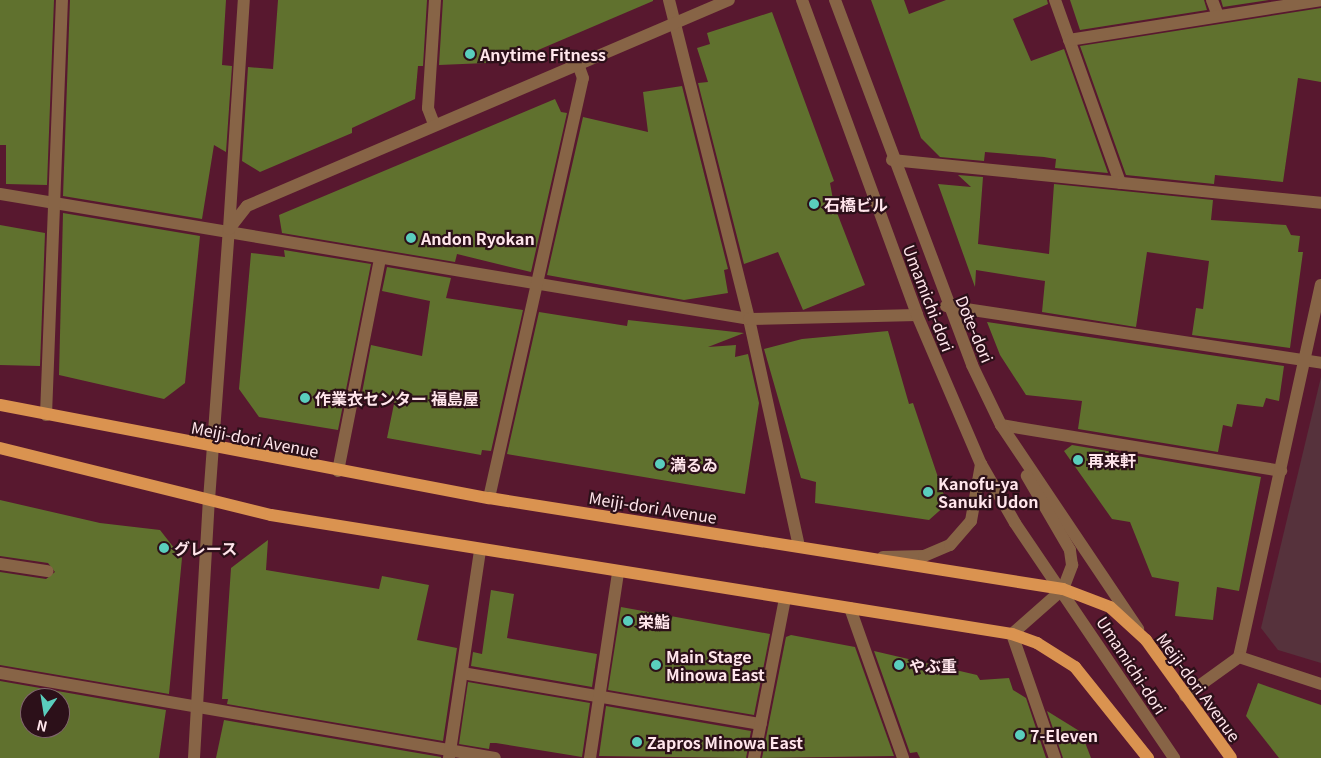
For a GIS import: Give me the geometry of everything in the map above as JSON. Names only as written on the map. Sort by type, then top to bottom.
[{"type":"main road","name":"Meiji-dori Avenue","points":[[0,405],[212,448],[489,498],[871,557],[1063,590],[1110,608],[1146,640],[1231,758]]},
{"type":"main road","points":[[0,448],[271,515],[1012,634],[1037,643],[1075,667],[1148,758]]},
{"type":"street","points":[[46,414],[62,0]]},
{"type":"street","points":[[194,758],[212,448],[244,0]]},
{"type":"street","points":[[434,124],[428,108],[435,0]]},
{"type":"street","points":[[669,0],[677,21],[749,319],[799,546]]},
{"type":"street","points":[[229,230],[247,206],[434,124],[729,0]]},
{"type":"street","name":"Umamichi-dori","points":[[802,0],[917,315],[981,464],[1015,523],[1063,590],[1174,758]]},
{"type":"street","name":"Dote-dori","points":[[835,0],[946,306],[1001,425],[1146,640]]},
{"type":"street","points":[[1055,0],[1120,183]]},
{"type":"street","points":[[1212,0],[1218,16]]},
{"type":"street","points":[[1069,40],[1321,0]]},
{"type":"street","points":[[489,498],[583,78],[578,64]]},
{"type":"street","points":[[892,160],[1321,203]]},
{"type":"street","points":[[0,194],[229,230],[380,259],[749,319],[917,315]]},
{"type":"street","points":[[338,471],[380,259]]},
{"type":"street","points":[[1185,696],[1239,657],[1321,285]]},
{"type":"street","points":[[946,306],[1321,363]]},
{"type":"street","points":[[1001,425],[1281,471]]},
{"type":"street","points":[[1001,425],[1042,505],[1070,550],[1071,577],[1063,590],[1012,634],[1055,758]]},
{"type":"street","points":[[871,557],[924,556],[950,545],[971,521],[981,464]]},
{"type":"street","points":[[449,754],[480,550]]},
{"type":"street","points":[[0,564],[46,571]]},
{"type":"street","points":[[590,758],[618,572]]},
{"type":"street","points":[[754,758],[786,598]]},
{"type":"street","points":[[850,608],[904,758]]},
{"type":"street","points":[[1239,657],[1321,684]]},
{"type":"street","points":[[0,673],[197,706],[449,754],[495,758]]},
{"type":"street","points":[[462,674],[761,724]]},
{"type":"shaded area","points":[[1321,377],[1321,663],[1278,650],[1261,628]]},
{"type":"building","points":[[0,0],[54,0],[47,185],[6,184],[6,145],[0,145]]},
{"type":"building","points":[[70,0],[226,0],[222,65],[232,66],[226,152],[214,145],[202,219],[63,196]]},
{"type":"building","points":[[278,0],[427,0],[423,66],[418,66],[415,99],[352,128],[352,133],[260,172],[242,161],[248,67],[273,69]]},
{"type":"building","points":[[443,0],[653,1],[510,62],[439,65]]},
{"type":"building","points":[[871,0],[904,0],[909,14],[946,0],[1047,0],[1048,4],[1013,19],[1031,61],[1064,49],[1108,173],[1055,168],[1056,159],[1044,157],[985,152],[984,161],[940,157],[921,138]]},
{"type":"building","points":[[1070,0],[1204,0],[1207,10],[1080,30]]},
{"type":"building","points":[[1221,0],[1269,0],[1223,7]]},
{"type":"building","points":[[1321,8],[1321,82],[1298,78],[1283,182],[1215,175],[1214,184],[1126,175],[1080,46]]},
{"type":"building","points":[[772,12],[834,181],[830,183],[834,205],[865,285],[803,310],[778,252],[744,264],[698,83],[708,82],[697,48],[710,44],[707,33]]},
{"type":"building","points":[[682,86],[728,269],[724,270],[728,293],[684,300],[547,275],[583,117],[648,132],[643,92]]},
{"type":"building","points":[[555,99],[561,112],[567,113],[531,272],[457,254],[455,262],[282,233],[279,215]]},
{"type":"building","points":[[958,175],[983,177],[978,244],[1049,254],[1054,184],[1213,200],[1211,220],[1286,225],[1291,235],[1300,236],[1298,252],[1303,252],[1290,348],[1192,335],[1196,308],[1203,309],[1209,261],[1147,252],[1136,327],[1042,312],[1045,281],[976,270],[975,287],[938,184],[971,187]]},
{"type":"building","points":[[63,213],[200,236],[185,383],[164,399],[59,375]]},
{"type":"building","points":[[0,225],[45,233],[40,366],[0,365]]},
{"type":"building","points":[[284,250],[371,264],[338,430],[259,417],[239,389],[251,253],[285,257]]},
{"type":"building","points":[[387,267],[451,278],[446,298],[523,310],[491,451],[482,450],[481,455],[387,438],[395,399],[362,393],[371,345],[422,356],[430,301],[382,291]]},
{"type":"building","points":[[539,312],[627,326],[628,320],[744,333],[708,347],[736,345],[735,357],[748,354],[759,403],[745,494],[507,454]]},
{"type":"building","points":[[987,322],[1284,366],[1279,401],[1266,398],[1263,407],[1237,404],[1232,427],[1223,425],[1218,452],[1078,429],[1082,401],[1026,395],[1000,355]]},
{"type":"building","points":[[888,331],[909,404],[913,403],[947,504],[929,520],[815,503],[816,482],[801,478],[764,349],[802,339]]},
{"type":"building","points":[[1072,445],[1261,477],[1239,591],[1217,587],[1213,620],[1175,616],[1179,582],[1152,577],[1130,522],[1112,519],[1064,451]]},
{"type":"building","points":[[0,500],[100,523],[160,530],[182,558],[169,694],[0,665],[0,572],[46,579],[55,572],[48,563],[0,556]]},
{"type":"building","points":[[268,540],[266,570],[379,589],[382,576],[429,585],[417,640],[457,648],[443,741],[227,704],[228,699],[222,699],[231,568]]},
{"type":"building","points":[[491,590],[514,594],[507,638],[597,654],[592,687],[471,666],[473,652],[482,654]]},
{"type":"building","points":[[621,607],[770,634],[754,715],[608,690]]},
{"type":"building","points":[[791,635],[855,647],[894,756],[762,758],[786,637]]},
{"type":"building","points":[[874,651],[977,675],[980,680],[1009,678],[1013,690],[1026,698],[1046,758],[920,758],[917,752],[910,753]]},
{"type":"building","points":[[0,681],[40,688],[20,688],[20,738],[70,738],[70,693],[166,710],[159,758],[0,758]]},
{"type":"building","points":[[468,682],[590,703],[582,757],[496,743],[490,743],[489,749],[459,744]]},
{"type":"building","points":[[1258,683],[1321,705],[1321,758],[1279,758],[1246,716]]},
{"type":"building","points":[[606,706],[751,731],[746,758],[599,756]]},
{"type":"building","points":[[1047,711],[1081,732],[1091,758],[1063,758]]},
{"type":"building","points":[[224,720],[441,757],[441,758],[216,758]]},
{"type":"place","name":"Anytime Fitness","points":[[470,54]]},
{"type":"place","name":"石橋ビル","points":[[814,204]]},
{"type":"place","name":"Andon Ryokan","points":[[411,238]]},
{"type":"place","name":"作業衣センター 福島屋","points":[[305,398]]},
{"type":"place","name":"再来軒","points":[[1078,460]]},
{"type":"place","name":"満るゐ","points":[[660,464]]},
{"type":"place","name":"Kanofu-ya Sanuki Udon","points":[[928,492]]},
{"type":"place","name":"グレース","points":[[164,548]]},
{"type":"place","name":"栄鮨","points":[[628,621]]},
{"type":"place","name":"Main Stage Minowa East","points":[[656,665]]},
{"type":"place","name":"やぶ重","points":[[899,665]]},
{"type":"place","name":"7-Eleven","points":[[1020,735]]},
{"type":"place","name":"Zapros Minowa East","points":[[637,742]]}]
